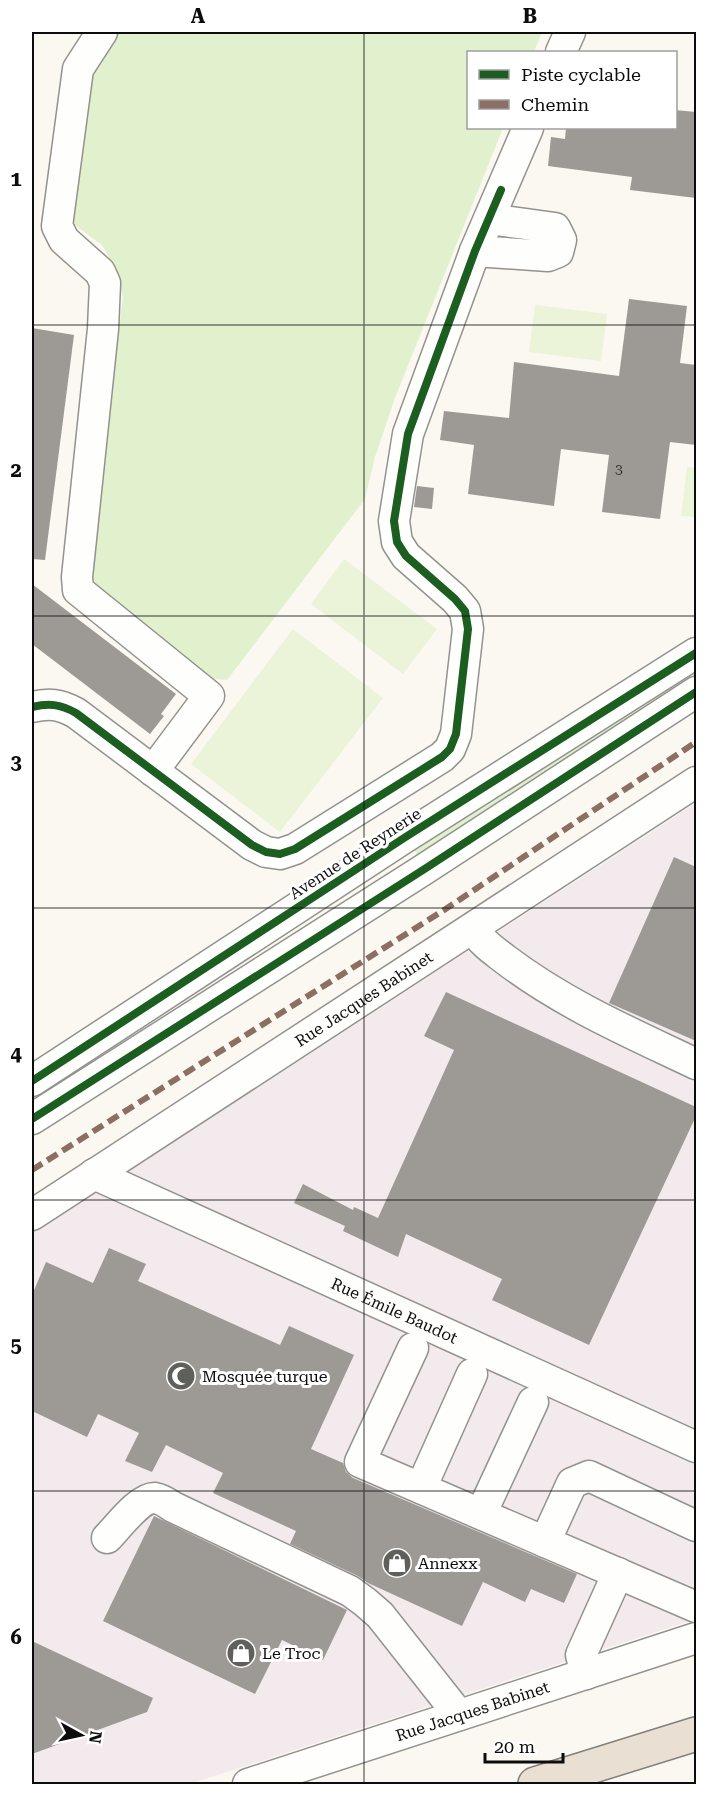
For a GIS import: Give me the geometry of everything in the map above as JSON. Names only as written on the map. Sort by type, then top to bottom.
[{"type":"highway","points":[[535,1785],[696,1734]]},
{"type":"street","points":[[102,32],[78,69],[57,226],[64,240],[100,272],[105,284],[103,329],[77,577],[78,590],[209,696],[153,771]]},
{"type":"street","points":[[561,51],[570,32]]},
{"type":"street","points":[[32,707],[48,703],[63,706],[76,713],[252,845],[266,852],[280,854],[300,846],[370,803],[442,757],[450,749],[456,734],[468,629],[465,611],[455,599],[406,556],[397,542],[394,520],[408,434],[476,250],[528,129]]},
{"type":"street","points":[[476,250],[548,256],[558,252],[561,240],[555,228],[489,219]]},
{"type":"street","name":"Avenue de Reynerie","points":[[32,1081],[404,838],[696,652]]},
{"type":"street","points":[[32,1119],[423,870],[696,692]]},
{"type":"street","name":"Rue Jacques Babinet","points":[[32,1215],[696,782]]},
{"type":"street","points":[[472,928],[480,940],[520,970],[582,1009],[696,1064]]},
{"type":"street","name":"Rue Émile Baudot","points":[[94,1174],[696,1447]]},
{"type":"street","points":[[413,1348],[360,1462],[696,1607]]},
{"type":"street","points":[[421,1488],[472,1374]]},
{"type":"street","points":[[482,1514],[532,1402]]},
{"type":"street","points":[[545,1542],[572,1483],[589,1476],[696,1526]]},
{"type":"street","points":[[107,1538],[144,1500],[153,1498],[163,1500],[350,1591],[380,1615],[459,1715]]},
{"type":"street","points":[[586,1674],[581,1655],[618,1573]]},
{"type":"street","name":"Rue Jacques Babinet","points":[[248,1785],[696,1638]]},
{"type":"shaded area","points":[[696,803],[696,1619],[190,1784],[32,1784],[32,1232]]},
{"type":"green space","points":[[118,32],[542,32],[534,51],[467,51],[467,129],[503,129],[395,398],[375,457],[365,499],[227,680],[214,679],[97,591],[88,571],[123,298],[117,271],[102,245],[75,225],[67,205],[86,70],[112,34]]},
{"type":"green space","points":[[535,305],[607,314],[601,361],[529,352]]},
{"type":"green space","points":[[687,467],[696,468],[696,517],[681,516]]},
{"type":"green space","points":[[344,559],[437,629],[403,674],[311,604]]},
{"type":"green space","points":[[293,629],[383,698],[280,832],[191,764]]},
{"type":"green space","points":[[696,658],[696,680],[419,858],[409,842]]},
{"type":"building","points":[[677,110],[696,112],[694,141],[696,142],[696,198],[630,190],[632,177],[548,166],[551,137],[565,139],[566,129],[677,129]]},
{"type":"building","points":[[629,299],[687,306],[680,363],[696,365],[696,445],[670,442],[660,519],[602,512],[609,455],[561,449],[554,506],[468,494],[474,445],[440,440],[444,411],[509,418],[514,362],[619,376]]},
{"type":"building","points":[[32,328],[74,335],[45,560],[32,559]]},
{"type":"building","points":[[417,486],[434,488],[432,509],[414,507]]},
{"type":"building","points":[[32,584],[176,694],[161,714],[164,716],[150,734],[32,644]]},
{"type":"building","points":[[674,857],[696,867],[696,1041],[609,1003]]},
{"type":"building","points":[[446,992],[696,1107],[696,1116],[589,1345],[492,1300],[502,1279],[406,1234],[398,1257],[343,1231],[345,1226],[294,1203],[303,1184],[353,1210],[354,1207],[378,1218],[454,1050],[424,1036]]},
{"type":"building","points":[[109,1248],[146,1264],[138,1281],[280,1345],[289,1326],[354,1355],[311,1449],[343,1463],[346,1472],[353,1478],[577,1574],[564,1603],[531,1589],[525,1602],[483,1582],[462,1626],[290,1544],[296,1531],[213,1493],[223,1473],[166,1445],[152,1472],[125,1461],[139,1433],[98,1414],[87,1437],[32,1411],[32,1295],[46,1262],[93,1283]]},
{"type":"building","points":[[154,1516],[347,1610],[323,1660],[282,1640],[255,1694],[103,1621]]},
{"type":"building","points":[[32,1641],[153,1698],[147,1712],[32,1754]]},
{"type":"marked path","points":[[32,1170],[441,912],[696,742]]},
{"type":"cycle path","points":[[32,707],[54,705],[76,713],[252,845],[266,852],[280,854],[295,849],[442,757],[450,749],[456,734],[468,629],[465,611],[455,599],[406,556],[397,542],[394,521],[408,434],[475,251],[501,190]]},
{"type":"cycle path","points":[[32,1081],[404,838],[696,653]]},
{"type":"cycle path","points":[[32,1119],[423,870],[696,692]]},
{"type":"place","name":"Mosquée turque","points":[[181,1376]]},
{"type":"place","name":"Annexx","points":[[397,1563]]},
{"type":"place","name":"Le Troc","points":[[241,1653]]}]
